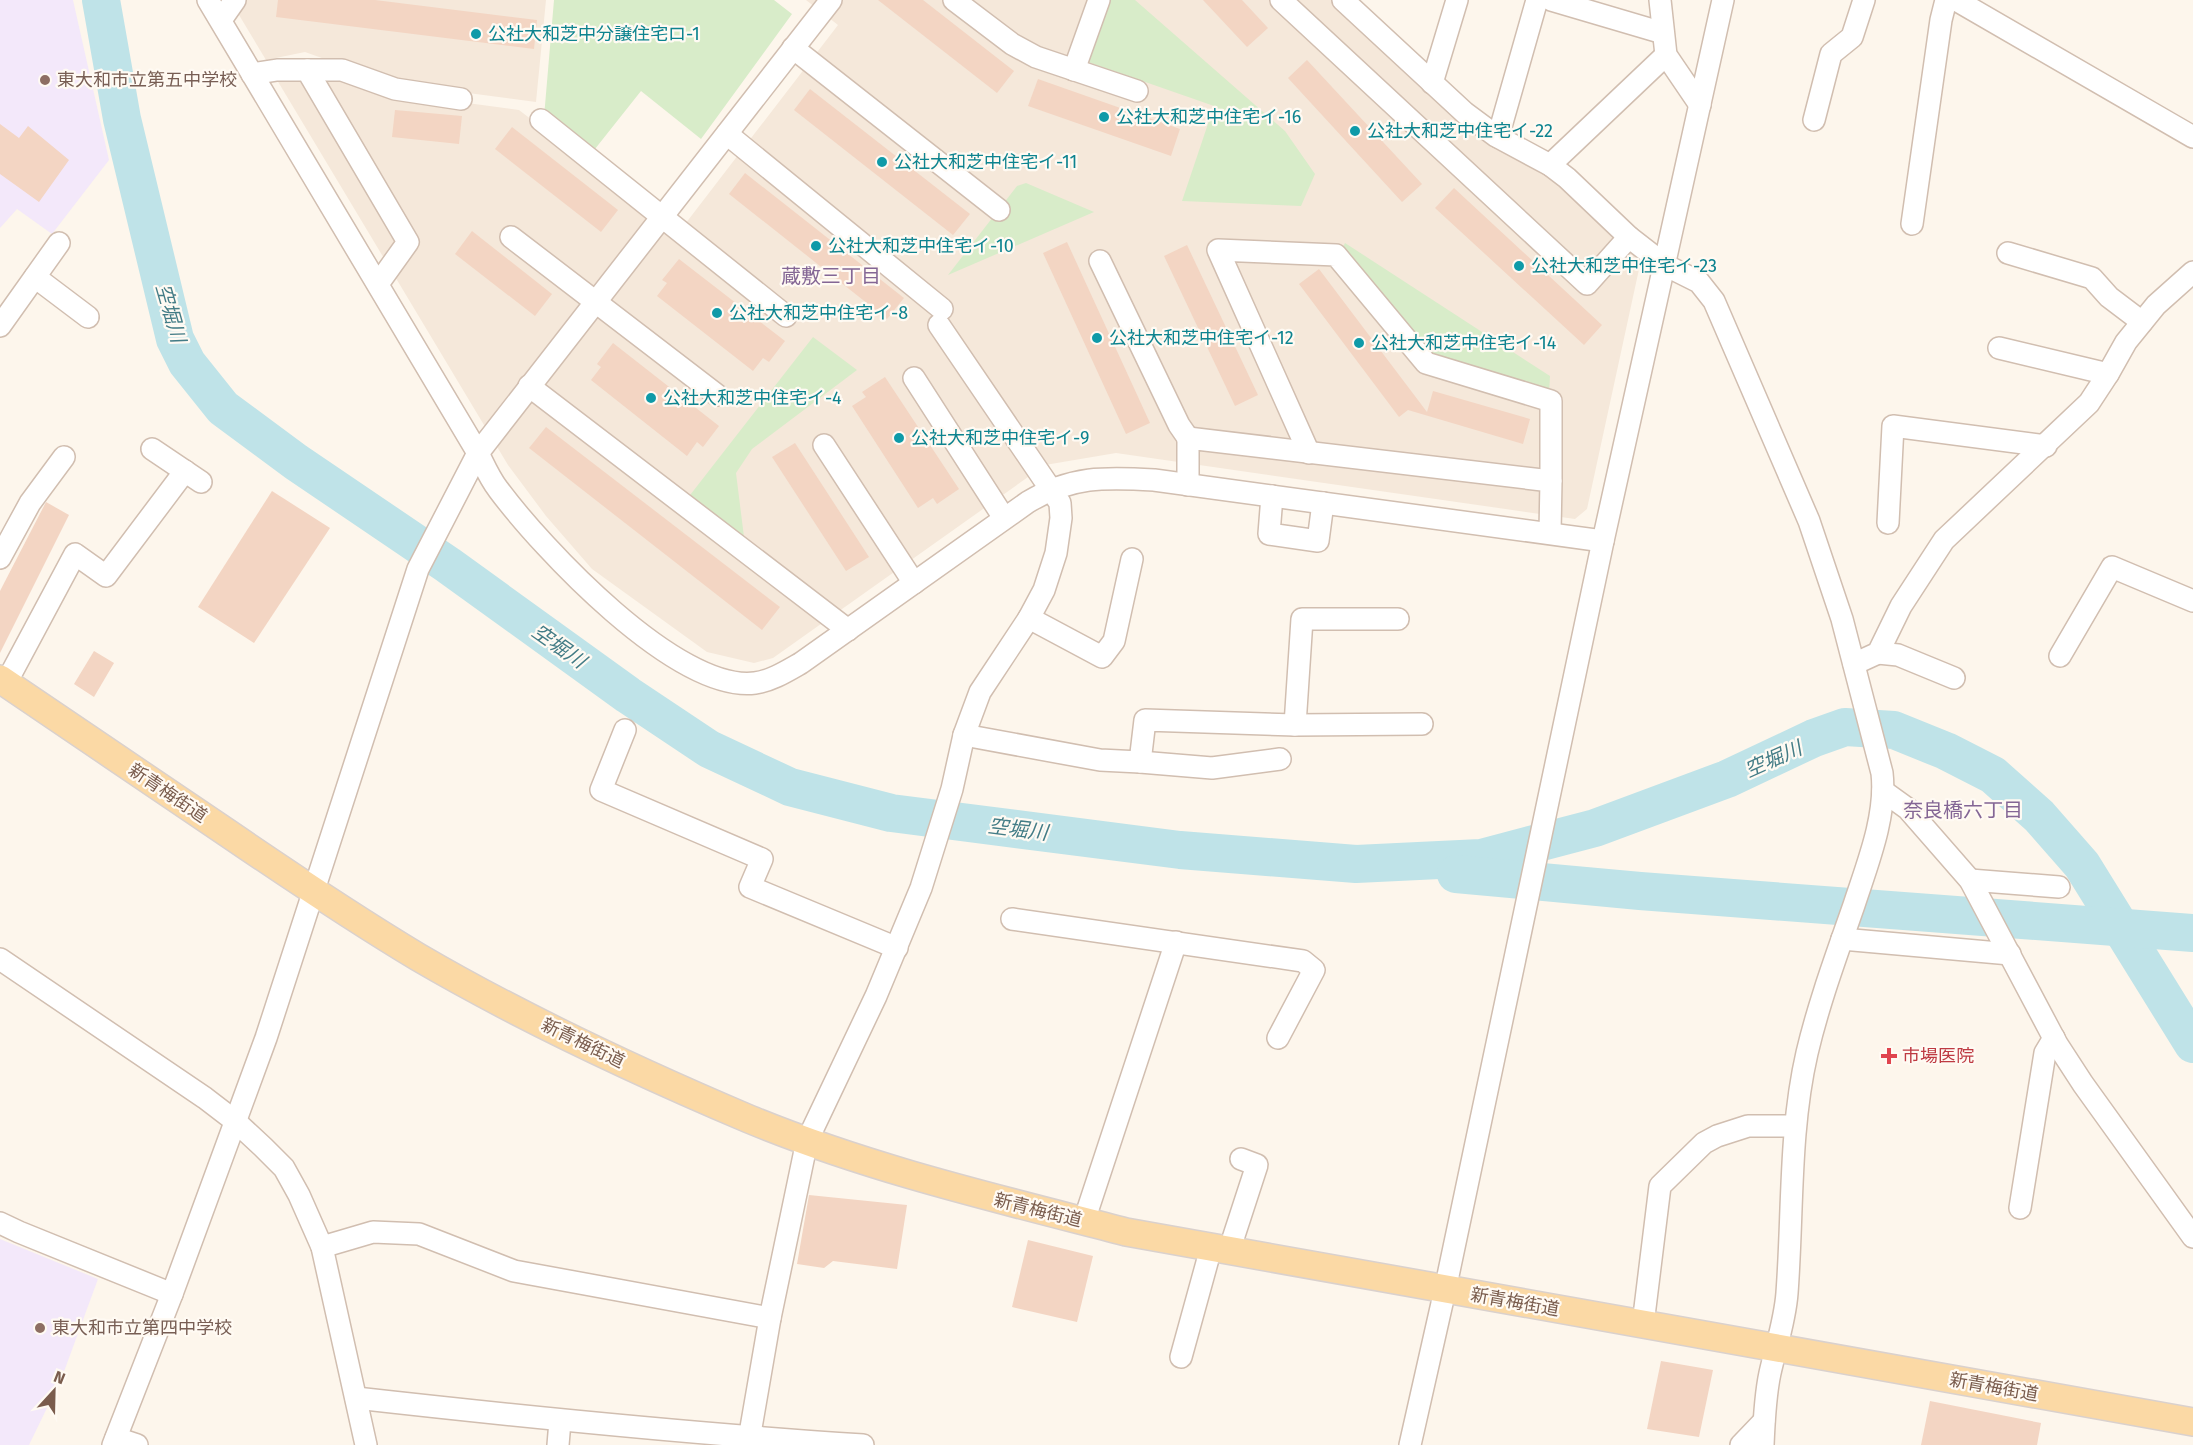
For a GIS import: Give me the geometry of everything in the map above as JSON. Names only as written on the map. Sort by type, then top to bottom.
[{"type":"main road","name":"新青梅街道","points":[[3,681],[313,891],[418,957],[545,1026],[665,1082],[807,1141],[977,1195],[1126,1232],[2193,1422]]},
{"type":"street","points":[[208,0],[478,453],[496,487],[567,569],[600,601],[639,632],[694,669],[725,681],[754,683],[779,675],[801,663],[1004,518],[1049,489],[1089,479],[1154,480],[1603,541]]},
{"type":"street","points":[[221,20],[235,0]]},
{"type":"street","points":[[137,1445],[114,1442],[172,1294],[267,1038],[412,583],[435,535],[478,453],[831,0]]},
{"type":"street","points":[[954,0],[1012,44],[1036,57],[1137,91]]},
{"type":"street","points":[[1074,70],[1100,0]]},
{"type":"street","points":[[1281,0],[1587,284],[1629,237]]},
{"type":"street","points":[[1343,0],[1465,113],[1498,137],[1550,165],[1567,178],[1629,237],[1665,265],[1700,282],[1714,300],[1809,521],[1842,619],[1882,773],[1883,791],[1876,835],[1823,996],[1807,1053],[1796,1126],[1787,1294],[1770,1373],[1763,1445]]},
{"type":"street","points":[[1432,83],[1457,0]]},
{"type":"street","points":[[1498,137],[1537,0]]},
{"type":"street","points":[[1551,0],[1663,33]]},
{"type":"street","points":[[1660,0],[1666,55],[1700,105]]},
{"type":"street","points":[[1410,1445],[1445,1290],[1603,541],[1723,0]]},
{"type":"street","points":[[1814,120],[1831,54],[1852,37],[1864,0]]},
{"type":"street","points":[[1912,224],[1941,20],[1946,0]]},
{"type":"street","points":[[1956,0],[2193,137]]},
{"type":"street","points":[[794,48],[999,210]]},
{"type":"street","points":[[1550,165],[1666,55]]},
{"type":"street","points":[[252,74],[277,70],[342,70],[395,89],[461,99]]},
{"type":"street","points":[[307,70],[408,242],[378,284]]},
{"type":"street","points":[[541,120],[786,316]]},
{"type":"street","points":[[727,134],[940,317],[1060,503],[1061,518],[1056,553],[1044,590],[1029,618],[980,692],[964,735],[952,789],[934,850],[897,948],[807,1141],[770,1318],[749,1442]]},
{"type":"street","points":[[511,237],[717,395]]},
{"type":"street","points":[[0,327],[59,243]]},
{"type":"street","points":[[1309,453],[1218,250],[1336,255],[1426,363],[1551,401],[1550,532]]},
{"type":"street","points":[[2008,253],[2091,278],[2109,297],[2142,322]]},
{"type":"street","points":[[1100,261],[1179,425],[1188,438],[1188,485]]},
{"type":"street","points":[[1854,664],[1880,648],[1901,606],[1944,540],[2089,403],[2126,342],[2156,305],[2193,272]]},
{"type":"street","points":[[35,277],[87,316]]},
{"type":"street","points":[[1999,348],[2108,374]]},
{"type":"street","points":[[914,378],[1004,518]]},
{"type":"street","points":[[529,386],[848,630]]},
{"type":"street","points":[[1888,523],[1893,426],[2046,446]]},
{"type":"street","points":[[1188,438],[1551,481]]},
{"type":"street","points":[[824,445],[914,583]]},
{"type":"street","points":[[3,681],[75,554],[106,576],[193,476],[152,449]]},
{"type":"street","points":[[0,558],[30,503],[64,457]]},
{"type":"street","points":[[1272,496],[1269,534],[1318,541],[1323,503]]},
{"type":"street","points":[[1029,618],[1102,657],[1114,641],[1132,560]]},
{"type":"street","points":[[2060,656],[2112,567],[2193,601]]},
{"type":"street","points":[[1295,725],[1302,619],[1398,619]]},
{"type":"street","points":[[1880,648],[1954,678]]},
{"type":"street","points":[[1140,762],[1145,720],[1295,725],[1422,724]]},
{"type":"street","points":[[626,730],[601,790],[762,859],[750,887],[897,948]]},
{"type":"street","points":[[964,735],[1100,760],[1212,768],[1280,759]]},
{"type":"street","points":[[1883,791],[1908,809],[1973,885],[2054,1038],[2083,1084],[2193,1237]]},
{"type":"street","points":[[1973,885],[2059,887]]},
{"type":"street","points":[[1012,919],[1303,961],[1314,970],[1278,1038]]},
{"type":"street","points":[[1842,939],[2008,950]]},
{"type":"street","points":[[1084,1221],[1176,942]]},
{"type":"street","points":[[0,958],[205,1098],[236,1121],[284,1168],[299,1195],[322,1247],[366,1445]]},
{"type":"street","points":[[2020,1208],[2045,1053],[2054,1038]]},
{"type":"street","points":[[1643,1324],[1660,1186],[1704,1143],[1717,1136],[1748,1126],[1796,1126]]},
{"type":"street","points":[[1181,1357],[1220,1249],[1257,1166],[1240,1159]]},
{"type":"street","points":[[0,1223],[172,1294]]},
{"type":"street","points":[[322,1247],[373,1232],[419,1234],[514,1271],[770,1318]]},
{"type":"street","points":[[356,1398],[749,1442],[863,1445]]},
{"type":"street","points":[[558,1445],[560,1421]]},
{"type":"street","points":[[1741,1445],[1764,1421]]},
{"type":"shaded area","name":"東大和市立第五中学校","points":[[0,0],[73,0],[109,160],[52,234],[17,209],[0,228]]},
{"type":"shaded area","points":[[230,0],[546,0],[536,102],[392,83],[305,52],[266,60]]},
{"type":"shaded area","points":[[806,0],[1334,0],[1556,179],[1641,260],[1587,509],[1575,519],[1116,453],[1045,465],[773,658],[754,663],[707,652],[592,569],[546,516],[508,465],[277,80],[335,77],[393,93],[519,110],[679,232],[838,25]]},
{"type":"shaded area","name":"東大和市立第四中学校","points":[[0,1239],[98,1279],[62,1377],[29,1445],[0,1445]]},
{"type":"green space","points":[[554,0],[774,0],[792,14],[701,139],[641,91],[591,154],[544,117]]},
{"type":"green space","points":[[1110,0],[1135,0],[1285,131],[1315,174],[1301,206],[1182,201],[1214,106],[1088,62]]},
{"type":"green space","points":[[1026,183],[1094,212],[948,275],[1017,186]]},
{"type":"green space","points":[[1345,243],[1550,376],[1549,394],[1430,358],[1342,249]]},
{"type":"green space","points":[[813,337],[857,370],[752,449],[736,473],[745,545],[687,499]]},
{"type":"building","name":"公社大和芝中分譲住宅ロ-1","points":[[278,0],[375,0],[537,20],[534,49],[276,17]]},
{"type":"building","points":[[878,0],[923,0],[1014,71],[997,93]]},
{"type":"building","points":[[1203,0],[1242,0],[1268,28],[1247,47]]},
{"type":"building","name":"公社大和芝中住宅イ-22","points":[[1307,60],[1422,184],[1402,202],[1288,78]]},
{"type":"building","name":"公社大和芝中住宅イ-16","points":[[1038,79],[1180,129],[1171,156],[1028,106]]},
{"type":"building","name":"公社大和芝中住宅イ-11","points":[[810,89],[970,214],[953,235],[794,110]]},
{"type":"building","points":[[395,110],[462,116],[459,144],[392,137]]},
{"type":"building","points":[[0,124],[19,138],[28,126],[69,160],[39,202],[0,174]]},
{"type":"building","points":[[512,127],[618,210],[601,232],[495,149]]},
{"type":"building","name":"公社大和芝中住宅イ-10","points":[[745,173],[904,298],[887,319],[729,194]]},
{"type":"building","name":"公社大和芝中住宅イ-23","points":[[1454,188],[1602,325],[1584,345],[1435,208]]},
{"type":"building","points":[[472,231],[552,294],[535,316],[455,254]]},
{"type":"building","name":"公社大和芝中住宅イ-12","points":[[1067,242],[1150,423],[1126,434],[1043,253]]},
{"type":"building","points":[[1187,245],[1258,395],[1235,406],[1164,256]]},
{"type":"building","name":"公社大和芝中住宅イ-8","points":[[679,259],[785,341],[769,362],[763,358],[753,371],[657,296],[667,283],[662,280]]},
{"type":"building","name":"公社大和芝中住宅イ-14","points":[[1319,269],[1427,412],[1433,391],[1530,419],[1523,444],[1408,410],[1399,417],[1299,284]]},
{"type":"building","name":"公社大和芝中住宅イ-4","points":[[613,343],[719,426],[703,447],[697,442],[687,456],[591,380],[601,367],[597,364]]},
{"type":"building","name":"公社大和芝中住宅イ-9","points":[[885,377],[959,489],[937,504],[933,498],[918,508],[852,406],[866,397],[862,392]]},
{"type":"building","points":[[546,427],[780,607],[762,630],[529,448]]},
{"type":"building","points":[[795,443],[869,557],[846,571],[772,457]]},
{"type":"building","points":[[272,491],[330,528],[254,643],[198,607]]},
{"type":"building","points":[[46,502],[69,515],[0,653],[0,591]]},
{"type":"building","points":[[94,651],[114,663],[94,697],[74,684]]},
{"type":"building","points":[[809,1195],[907,1205],[897,1269],[833,1261],[824,1268],[797,1264]]},
{"type":"building","points":[[1028,1240],[1093,1256],[1077,1322],[1012,1307]]},
{"type":"building","points":[[1661,1361],[1713,1370],[1699,1437],[1647,1429]]},
{"type":"building","points":[[1930,1401],[2041,1423],[2037,1445],[1921,1445]]},
{"type":"waterway","name":"空堀川","points":[[101,0],[122,119],[175,339],[187,363],[223,408],[296,462],[448,565],[628,695],[709,749],[790,787],[891,813],[1180,850],[1356,864],[1481,858],[1595,828],[1727,779],[1814,738],[1845,727],[1894,730],[1946,751],[1993,775],[2039,816],[2082,865],[2193,1044]]},
{"type":"waterway","name":"空堀川","points":[[1456,874],[1640,891],[2193,933]]},
{"type":"place","name":"公社大和芝中分譲住宅ロ-1","points":[[476,34]]},
{"type":"place","name":"東大和市立第五中学校","points":[[45,80]]},
{"type":"place","name":"公社大和芝中住宅イ-16","points":[[1104,117]]},
{"type":"place","name":"公社大和芝中住宅イ-22","points":[[1355,131]]},
{"type":"place","name":"公社大和芝中住宅イ-11","points":[[882,162]]},
{"type":"place","name":"公社大和芝中住宅イ-10","points":[[816,246]]},
{"type":"place","name":"公社大和芝中住宅イ-23","points":[[1519,266]]},
{"type":"place","name":"公社大和芝中住宅イ-8","points":[[717,313]]},
{"type":"place","name":"公社大和芝中住宅イ-12","points":[[1097,338]]},
{"type":"place","name":"公社大和芝中住宅イ-14","points":[[1359,343]]},
{"type":"place","name":"公社大和芝中住宅イ-4","points":[[651,398]]},
{"type":"place","name":"公社大和芝中住宅イ-9","points":[[899,438]]},
{"type":"place","name":"市場医院","points":[[1889,1056]]},
{"type":"place","name":"東大和市立第四中学校","points":[[40,1328]]},
{"type":"district","name":"蔵敷三丁目","points":[[831,276]]},
{"type":"district","name":"奈良橋六丁目","points":[[1963,810]]}]
